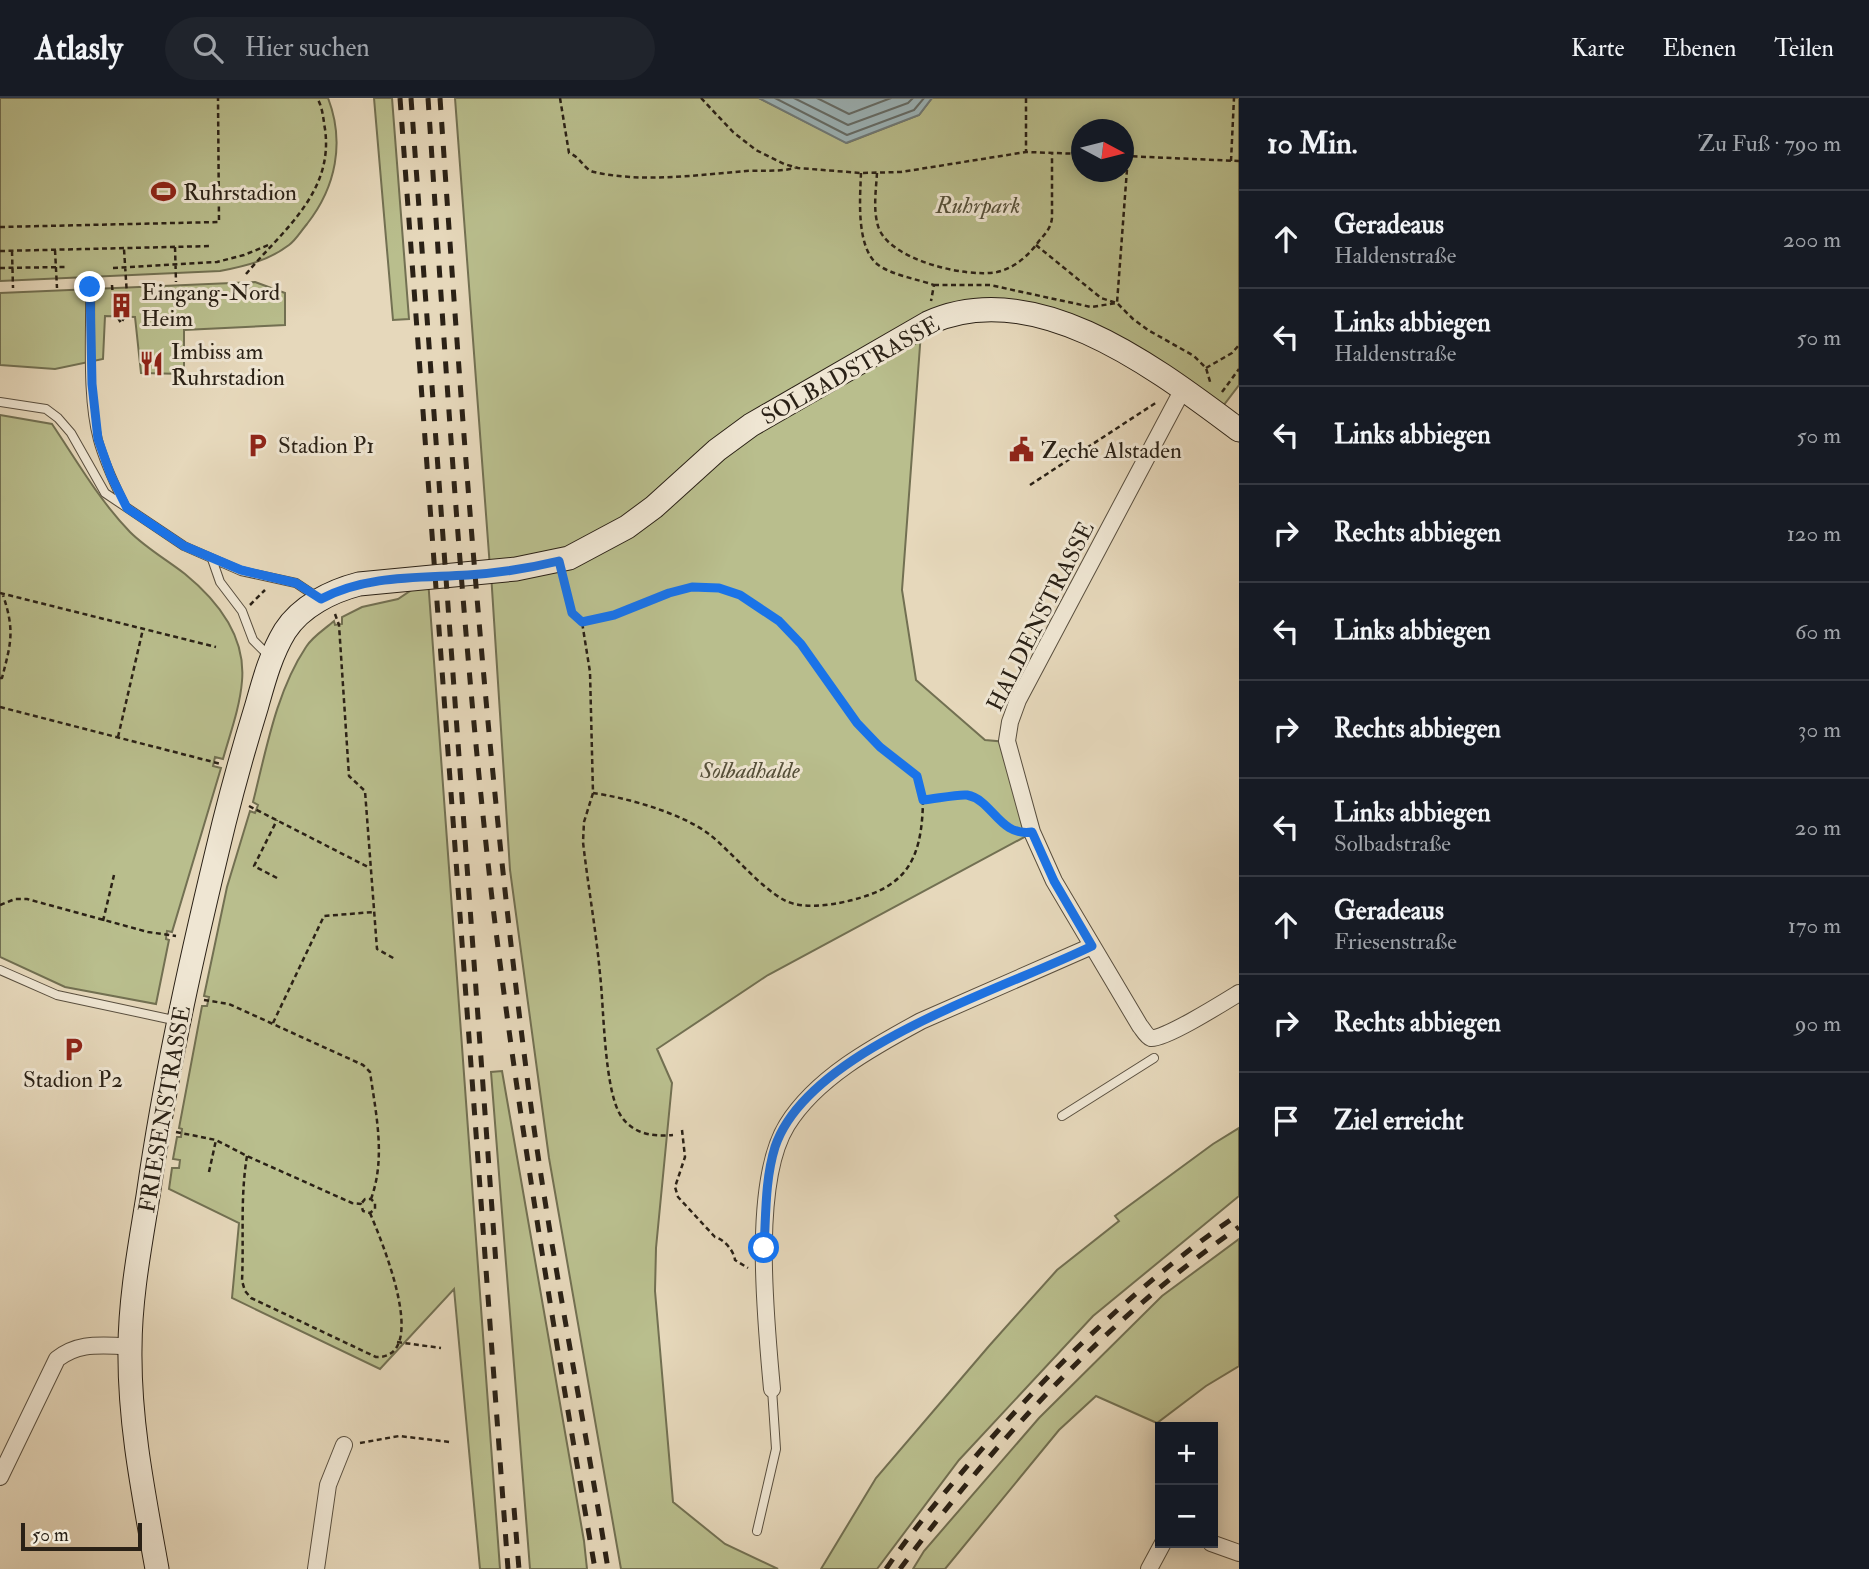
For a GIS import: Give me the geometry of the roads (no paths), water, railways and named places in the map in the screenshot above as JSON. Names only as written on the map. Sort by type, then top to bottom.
[{"type":"street","name":"SOLBADSTRASSE","points":[[516,569],[559,561],[587,550],[635,522],[751,425],[929,323],[955,313],[1022,313],[1055,321],[1106,340],[1182,388],[1218,403],[1239,430]]},
{"type":"street","name":"HALDENSTRASSE","points":[[1182,388],[1026,684],[1010,722],[1007,741],[1032,832],[1054,881],[1140,1026],[1152,1038],[1171,1032],[1239,993]]},
{"type":"street","name":"FRIESENSTRASSE","points":[[157,1569],[130,1399],[134,1285],[158,1130],[195,939],[238,768],[271,657],[286,629],[321,599],[339,589],[383,580],[472,575],[516,569]]},
{"type":"street","points":[[772,1389],[764,1277],[768,1188],[775,1147],[786,1125],[811,1095],[849,1065],[921,1021],[1092,946]]},
{"type":"street","points":[[0,1477],[57,1359],[69,1349],[84,1346],[130,1346]]},
{"type":"street","points":[[316,1569],[328,1485],[344,1445]]},
{"type":"street","points":[[1218,1546],[1239,1553]]},
{"type":"street","points":[[1149,1569],[1160,1548]]},
{"type":"lane","points":[[90,287],[92,384],[98,439],[111,476],[127,508]]},
{"type":"lane","points":[[0,402],[46,409],[58,418],[71,433],[105,494],[184,546],[241,570],[296,583],[321,599]]},
{"type":"lane","points":[[212,559],[220,582],[242,611],[253,640],[271,657]]},
{"type":"lane","points":[[0,970],[57,995],[181,1010]]},
{"type":"lane","points":[[1062,1116],[1154,1058]]},
{"type":"lane","points":[[757,1531],[776,1449],[772,1389]]},
{"type":"water","points":[[759,98],[932,98],[919,115],[846,143]]},
{"type":"railway","points":[[400,98],[508,1569]]},
{"type":"railway","points":[[411,98],[496,1264]]},
{"type":"railway","points":[[428,98],[464,604],[493,907],[527,1156],[595,1569]]},
{"type":"railway","points":[[440,98],[477,599],[514,974],[548,1217],[608,1569]]},
{"type":"railway","points":[[886,1569],[916,1528],[1030,1395],[1130,1299],[1165,1269],[1239,1214]]},
{"type":"railway","points":[[900,1569],[974,1474],[1056,1384],[1144,1301],[1239,1227]]},
{"type":"railway","points":[[514,1508],[519,1569]]},
{"type":"place","name":"Ruhrstadion","points":[[163,192]]},
{"type":"place","name":"Eingang-Nord Heim","points":[[121,305]]},
{"type":"place","name":"Imbiss am Ruhrstadion","points":[[151,364]]},
{"type":"place","name":"Stadion P1","points":[[258,445]]},
{"type":"place","name":"Zeche Alstaden","points":[[1021,450]]},
{"type":"place","name":"Stadion P2","points":[[73,1049]]},
{"type":"park label","name":"Ruhrpark","points":[[978,205]]},
{"type":"park label","name":"Solbadhalde","points":[[750,770]]}]
